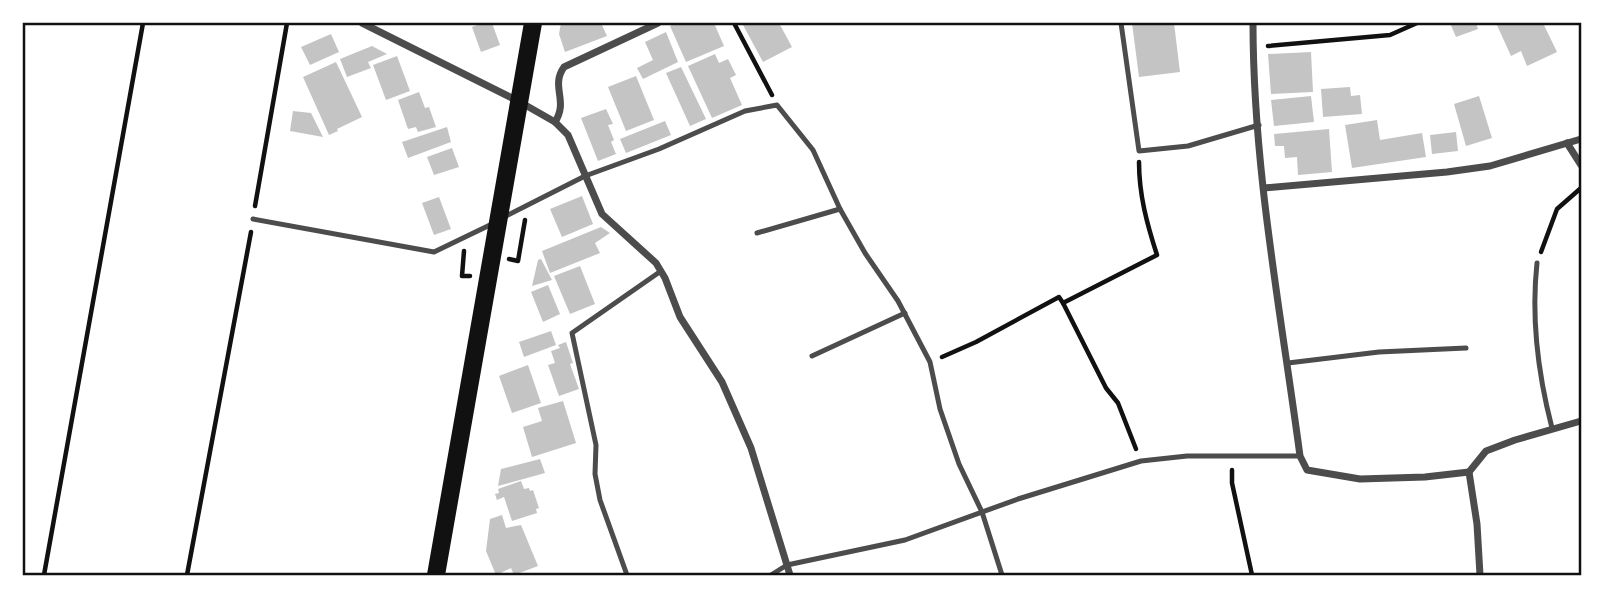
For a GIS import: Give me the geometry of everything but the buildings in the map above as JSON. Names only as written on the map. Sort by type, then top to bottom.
[{"type":"main road","points":[[436,575],[533,23]]},
{"type":"street","points":[[362,23],[520,102],[555,122],[572,141],[584,176],[607,221],[656,263],[680,317],[722,382],[751,448],[790,575]]},
{"type":"street","points":[[555,122],[562,107],[558,85],[564,67],[657,23]]},
{"type":"street","points":[[1253,23],[1264,188],[1300,456],[1307,470],[1360,479],[1426,477],[1469,472],[1486,451],[1581,421]]},
{"type":"street","points":[[1264,188],[1490,166],[1581,139]]},
{"type":"street","points":[[1567,143],[1581,164]]},
{"type":"street","points":[[1469,472],[1477,524],[1480,575]]},
{"type":"lane","points":[[1121,23],[1139,150],[1188,146],[1259,125]]},
{"type":"lane","points":[[253,219],[434,252],[584,176],[659,149],[745,111],[777,105],[813,150],[840,209],[865,253],[905,313],[930,362],[940,409],[951,442],[982,512],[1002,575]]},
{"type":"lane","points":[[757,233],[840,209]]},
{"type":"lane","points":[[1537,263],[1533,299],[1542,390],[1552,428]]},
{"type":"lane","points":[[627,575],[600,500],[595,474],[596,445],[572,333],[661,271]]},
{"type":"lane","points":[[812,356],[905,313]]},
{"type":"lane","points":[[1288,363],[1380,352],[1466,348]]},
{"type":"lane","points":[[771,575],[787,565],[905,540],[1140,461],[1187,456],[1300,456]]},
{"type":"path","points":[[44,575],[143,23]]},
{"type":"path","points":[[187,575],[287,23]]},
{"type":"path","points":[[734,23],[777,105]]},
{"type":"path","points":[[1253,47],[1390,35],[1416,23]]},
{"type":"path","points":[[1063,303],[1157,254],[1139,188],[1139,150]]},
{"type":"path","points":[[1537,263],[1557,209],[1581,188]]},
{"type":"path","points":[[518,261],[525,221]]},
{"type":"path","points":[[930,362],[976,342],[1059,297],[1106,388],[1118,403],[1140,461]]},
{"type":"path","points":[[1232,456],[1232,482],[1252,575]]}]
